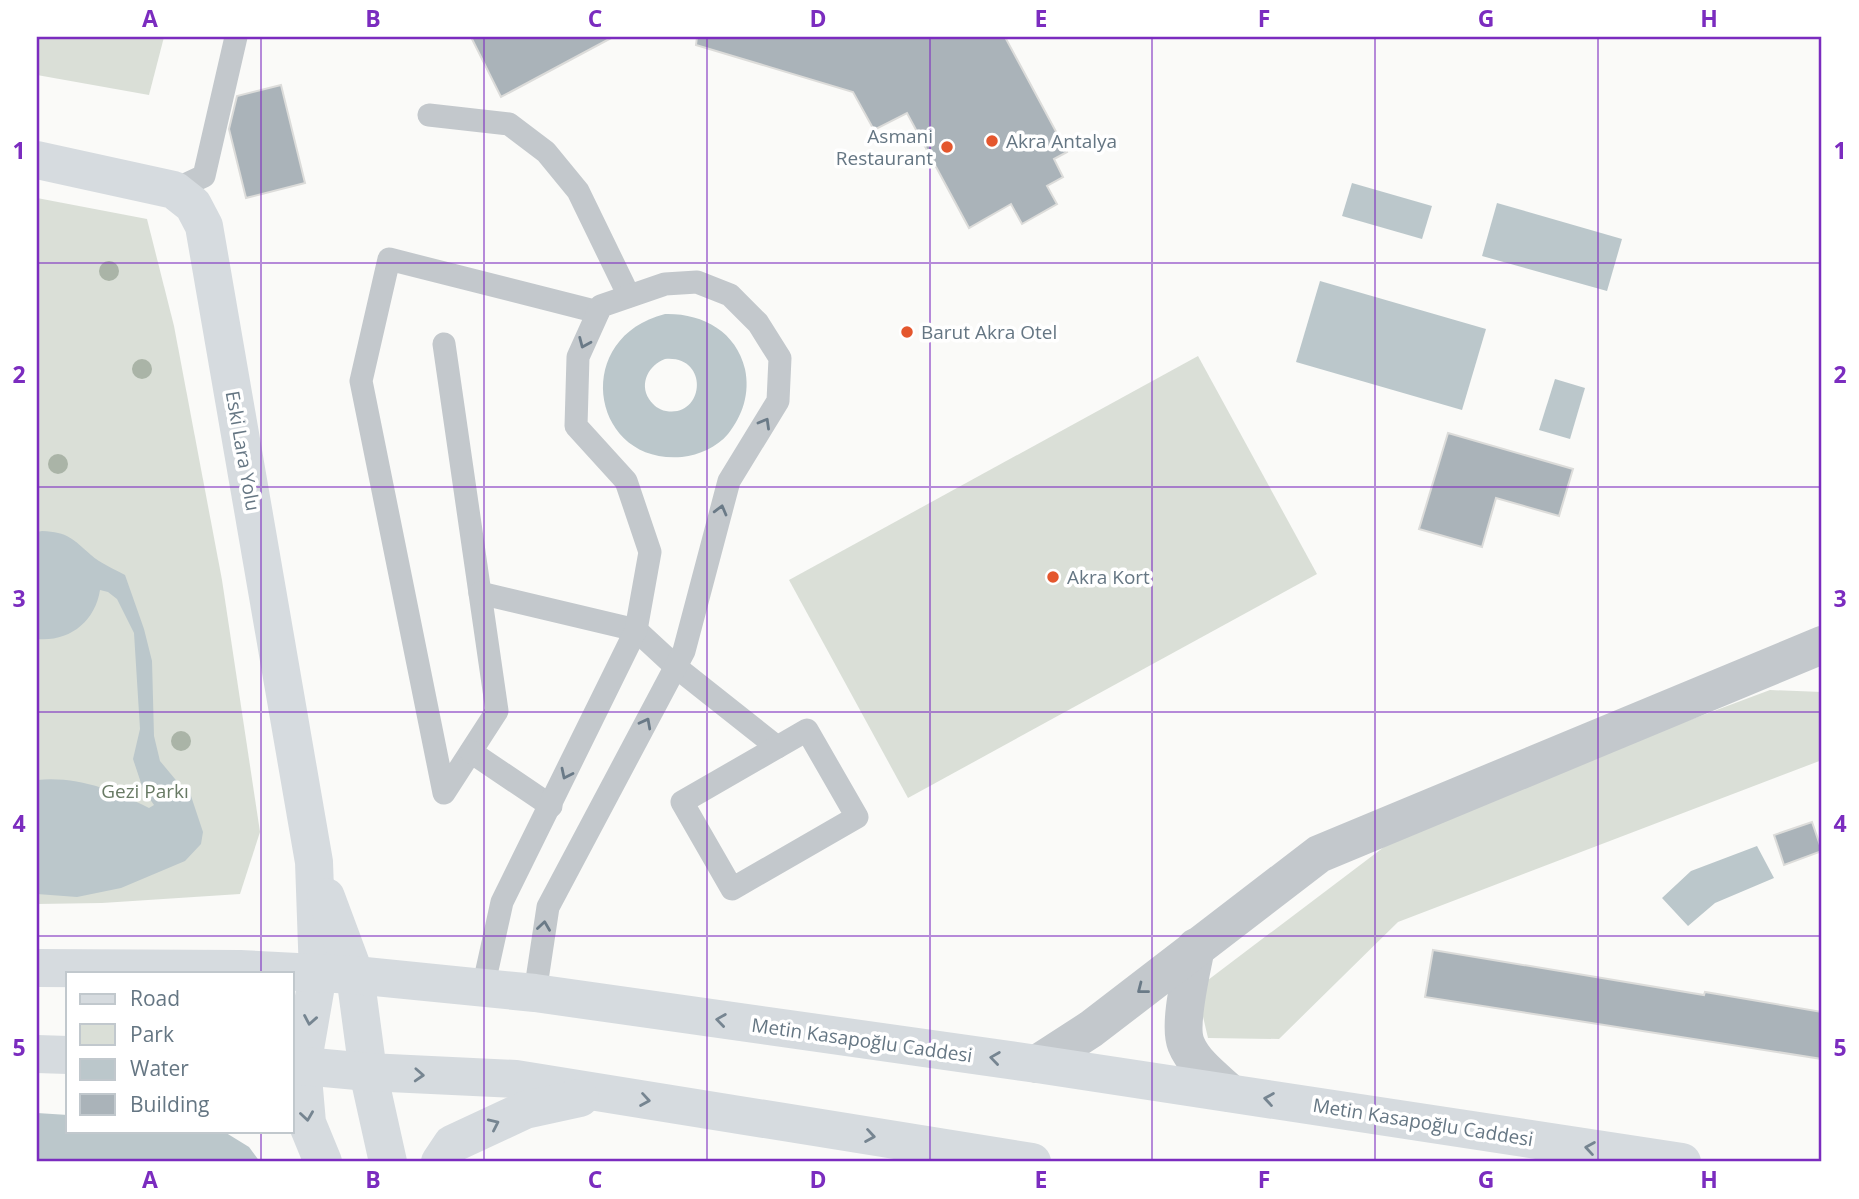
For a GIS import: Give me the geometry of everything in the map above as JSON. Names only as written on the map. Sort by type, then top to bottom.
[{"type":"main road","points":[[37,160],[174,190]]},
{"type":"main road","name":"Eski Lara Yolu","points":[[174,190],[193,205],[204,226],[314,862],[337,975],[368,1072],[387,1162]]},
{"type":"main road","name":"Metin Kasapoğlu Caddesi","points":[[37,968],[240,969],[288,972]]},
{"type":"main road","name":"Metin Kasapoğlu Caddesi","points":[[294,972],[534,993],[1037,1064],[1682,1162]]},
{"type":"main road","points":[[323,1162],[307,1123],[297,1066],[337,975]]},
{"type":"main road","points":[[37,1054],[66,1055]]},
{"type":"main road","points":[[297,1066],[516,1079],[1032,1162]]},
{"type":"main road","points":[[440,1162],[452,1144],[524,1110],[604,1093]]},
{"type":"street","points":[[1037,1064],[1091,1029],[1319,854],[1822,645]]},
{"type":"street","points":[[1196,947],[1183,1028],[1186,1045],[1199,1065],[1230,1093]]},
{"type":"lane","points":[[174,190],[204,176],[236,37]]},
{"type":"lane","points":[[429,115],[509,124],[546,152],[578,191],[629,296]]},
{"type":"lane","points":[[443,344],[497,711],[444,793],[361,381],[389,259],[598,312]]},
{"type":"lane","points":[[483,988],[502,902],[636,630],[650,551],[626,481],[576,426],[579,357],[601,306],[665,284],[697,282],[730,295],[758,323],[780,359],[778,401],[729,481],[684,651],[548,908],[534,993]]},
{"type":"lane","points":[[480,593],[636,630],[676,667],[777,747]]},
{"type":"lane","points":[[807,730],[857,817],[732,889],[682,802],[777,747],[807,730]]},
{"type":"lane","points":[[471,752],[551,806]]},
{"type":"green space","points":[[37,37],[164,37],[149,95],[37,75]]},
{"type":"green space","name":"Gezi Parkı","points":[[37,198],[147,219],[174,326],[222,580],[260,832],[240,894],[102,903],[37,904]]},
{"type":"green space","name":"Akra Kort","points":[[1198,356],[1317,574],[908,798],[789,580]]},
{"type":"green space","points":[[1770,690],[1822,692],[1822,760],[1398,922],[1279,1039],[1208,1038],[1201,1008],[1208,980],[1417,822]]},
{"type":"water","points":[[1352,183],[1432,206],[1422,239],[1342,216]]},
{"type":"water","points":[[1497,203],[1622,239],[1607,291],[1482,256]]},
{"type":"water","points":[[1320,281],[1486,329],[1462,410],[1296,362]]},
{"type":"water","points":[[665,314],[692,317],[716,327],[734,344],[745,369],[746,395],[738,419],[719,443],[707,450],[682,457],[651,454],[628,441],[612,422],[604,398],[605,372],[615,348],[635,327]],"holes":[[[665,359],[680,360],[690,366],[695,376],[695,397],[679,411],[666,411],[649,399],[645,381],[650,370],[659,362]]]},
{"type":"water","points":[[1555,379],[1585,388],[1570,439],[1539,430]]},
{"type":"water","points":[[37,532],[69,537],[99,561],[125,575],[152,661],[154,736],[160,761],[190,793],[203,832],[201,844],[185,861],[121,888],[77,897],[37,894],[37,780],[81,782],[109,790],[149,808],[154,805],[143,789],[133,759],[140,729],[134,633],[117,599],[100,590],[93,612],[79,628],[60,637],[37,639]]},
{"type":"water","points":[[1757,846],[1774,878],[1715,903],[1688,926],[1662,898],[1691,871]]},
{"type":"water","points":[[37,1113],[66,1115],[66,1132],[225,1132],[249,1147],[260,1162],[106,1162],[80,1159],[37,1162]]},
{"type":"building","points":[[471,37],[613,37],[501,97]]},
{"type":"building","name":"Akra Antalya","points":[[697,37],[1005,37],[1067,152],[1054,159],[1063,177],[1047,186],[1057,204],[1022,224],[1011,204],[969,228],[907,113],[874,130],[853,92],[696,45]]},
{"type":"building","points":[[281,85],[305,183],[246,198],[229,129],[237,96]]},
{"type":"building","points":[[1448,433],[1573,469],[1559,516],[1496,498],[1482,547],[1419,529]]},
{"type":"building","points":[[1812,822],[1822,851],[1784,865],[1774,835]]},
{"type":"building","points":[[1433,950],[1822,1012],[1822,1059],[1425,997]]},
{"type":"place","name":"Akra Antalya","points":[[992,141]]},
{"type":"place","name":"Asmani Restaurant","points":[[947,147]]},
{"type":"place","name":"Barut Akra Otel","points":[[907,332]]},
{"type":"place","name":"Akra Kort","points":[[1053,577]]}]
